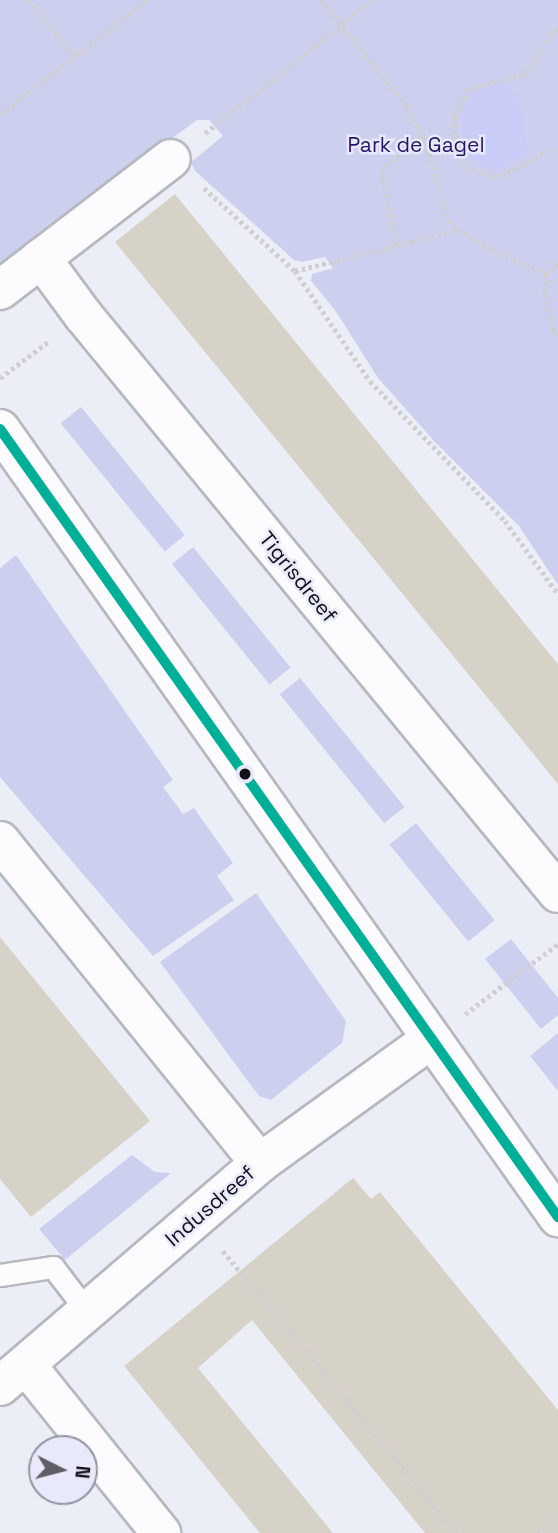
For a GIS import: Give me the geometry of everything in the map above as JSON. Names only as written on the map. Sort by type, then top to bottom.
[{"type":"street","points":[[0,290],[171,159]]},
{"type":"street","name":"Tigrisdreef","points":[[41,258],[83,315],[558,893]]},
{"type":"street","points":[[5,448],[558,1217]]},
{"type":"street","points":[[0,841],[260,1163]]},
{"type":"street","name":"Indusdreef","points":[[13,1376],[86,1310],[197,1219],[260,1163],[430,1039]]},
{"type":"street","points":[[13,1376],[161,1533]]},
{"type":"lane","points":[[0,1275],[53,1266],[86,1310]]},
{"type":"path","points":[[29,0],[75,57]]},
{"type":"path","points":[[0,114],[147,0]]},
{"type":"path","points":[[321,0],[407,106],[423,136],[449,220],[458,230],[547,274]]},
{"type":"path","points":[[171,159],[373,0]]},
{"type":"path","points":[[558,29],[550,34],[534,65],[523,75],[469,89],[455,117],[454,137],[466,167],[494,177],[516,169],[546,151],[558,151]]},
{"type":"path","points":[[397,245],[380,170],[423,136]]},
{"type":"path","points":[[232,211],[295,271],[370,381],[505,521],[558,594]]},
{"type":"path","points":[[295,271],[458,230]]},
{"type":"path","points":[[558,263],[547,274],[545,294],[554,332],[558,336]]},
{"type":"path","points":[[0,378],[83,315]]},
{"type":"path","points":[[430,1039],[558,944]]},
{"type":"path","points":[[197,1219],[457,1533]]},
{"type":"path","points":[[537,1533],[558,1516]]},
{"type":"green space","name":"Park de Gagel","points":[[0,0],[558,0],[558,585],[519,526],[434,441],[378,378],[335,310],[311,281],[312,274],[333,268],[325,257],[302,262],[294,260],[195,171],[191,162],[223,136],[209,120],[197,120],[0,265]]},
{"type":"green space","points":[[81,407],[185,535],[165,552],[61,423]]},
{"type":"green space","points":[[193,547],[291,667],[270,684],[172,564]]},
{"type":"green space","points":[[16,555],[173,780],[163,787],[183,814],[194,808],[233,863],[217,876],[234,900],[153,956],[0,777],[0,568]]},
{"type":"green space","points":[[300,678],[404,807],[384,823],[280,694]]},
{"type":"green space","points":[[416,823],[495,920],[468,942],[390,844]]},
{"type":"green space","points":[[256,893],[346,1021],[342,1043],[271,1100],[259,1096],[160,962]]},
{"type":"green space","points":[[511,939],[558,998],[558,1015],[541,1029],[485,959]]},
{"type":"green space","points":[[558,1033],[558,1091],[530,1056]]},
{"type":"green space","points":[[132,1155],[155,1172],[171,1173],[65,1260],[39,1229]]},
{"type":"shaded area","points":[[509,83],[522,110],[527,153],[500,170],[486,169],[467,153],[460,118],[473,94],[484,87]]},
{"type":"building","points":[[175,194],[558,664],[558,784],[115,242]]},
{"type":"building","points":[[0,937],[150,1121],[31,1217],[0,1179]]},
{"type":"building","points":[[353,1178],[371,1199],[380,1192],[558,1410],[558,1533],[425,1533],[252,1320],[198,1368],[333,1533],[260,1533],[124,1366]]},
{"type":"transit line","points":[[0,429],[558,1217]]}]
